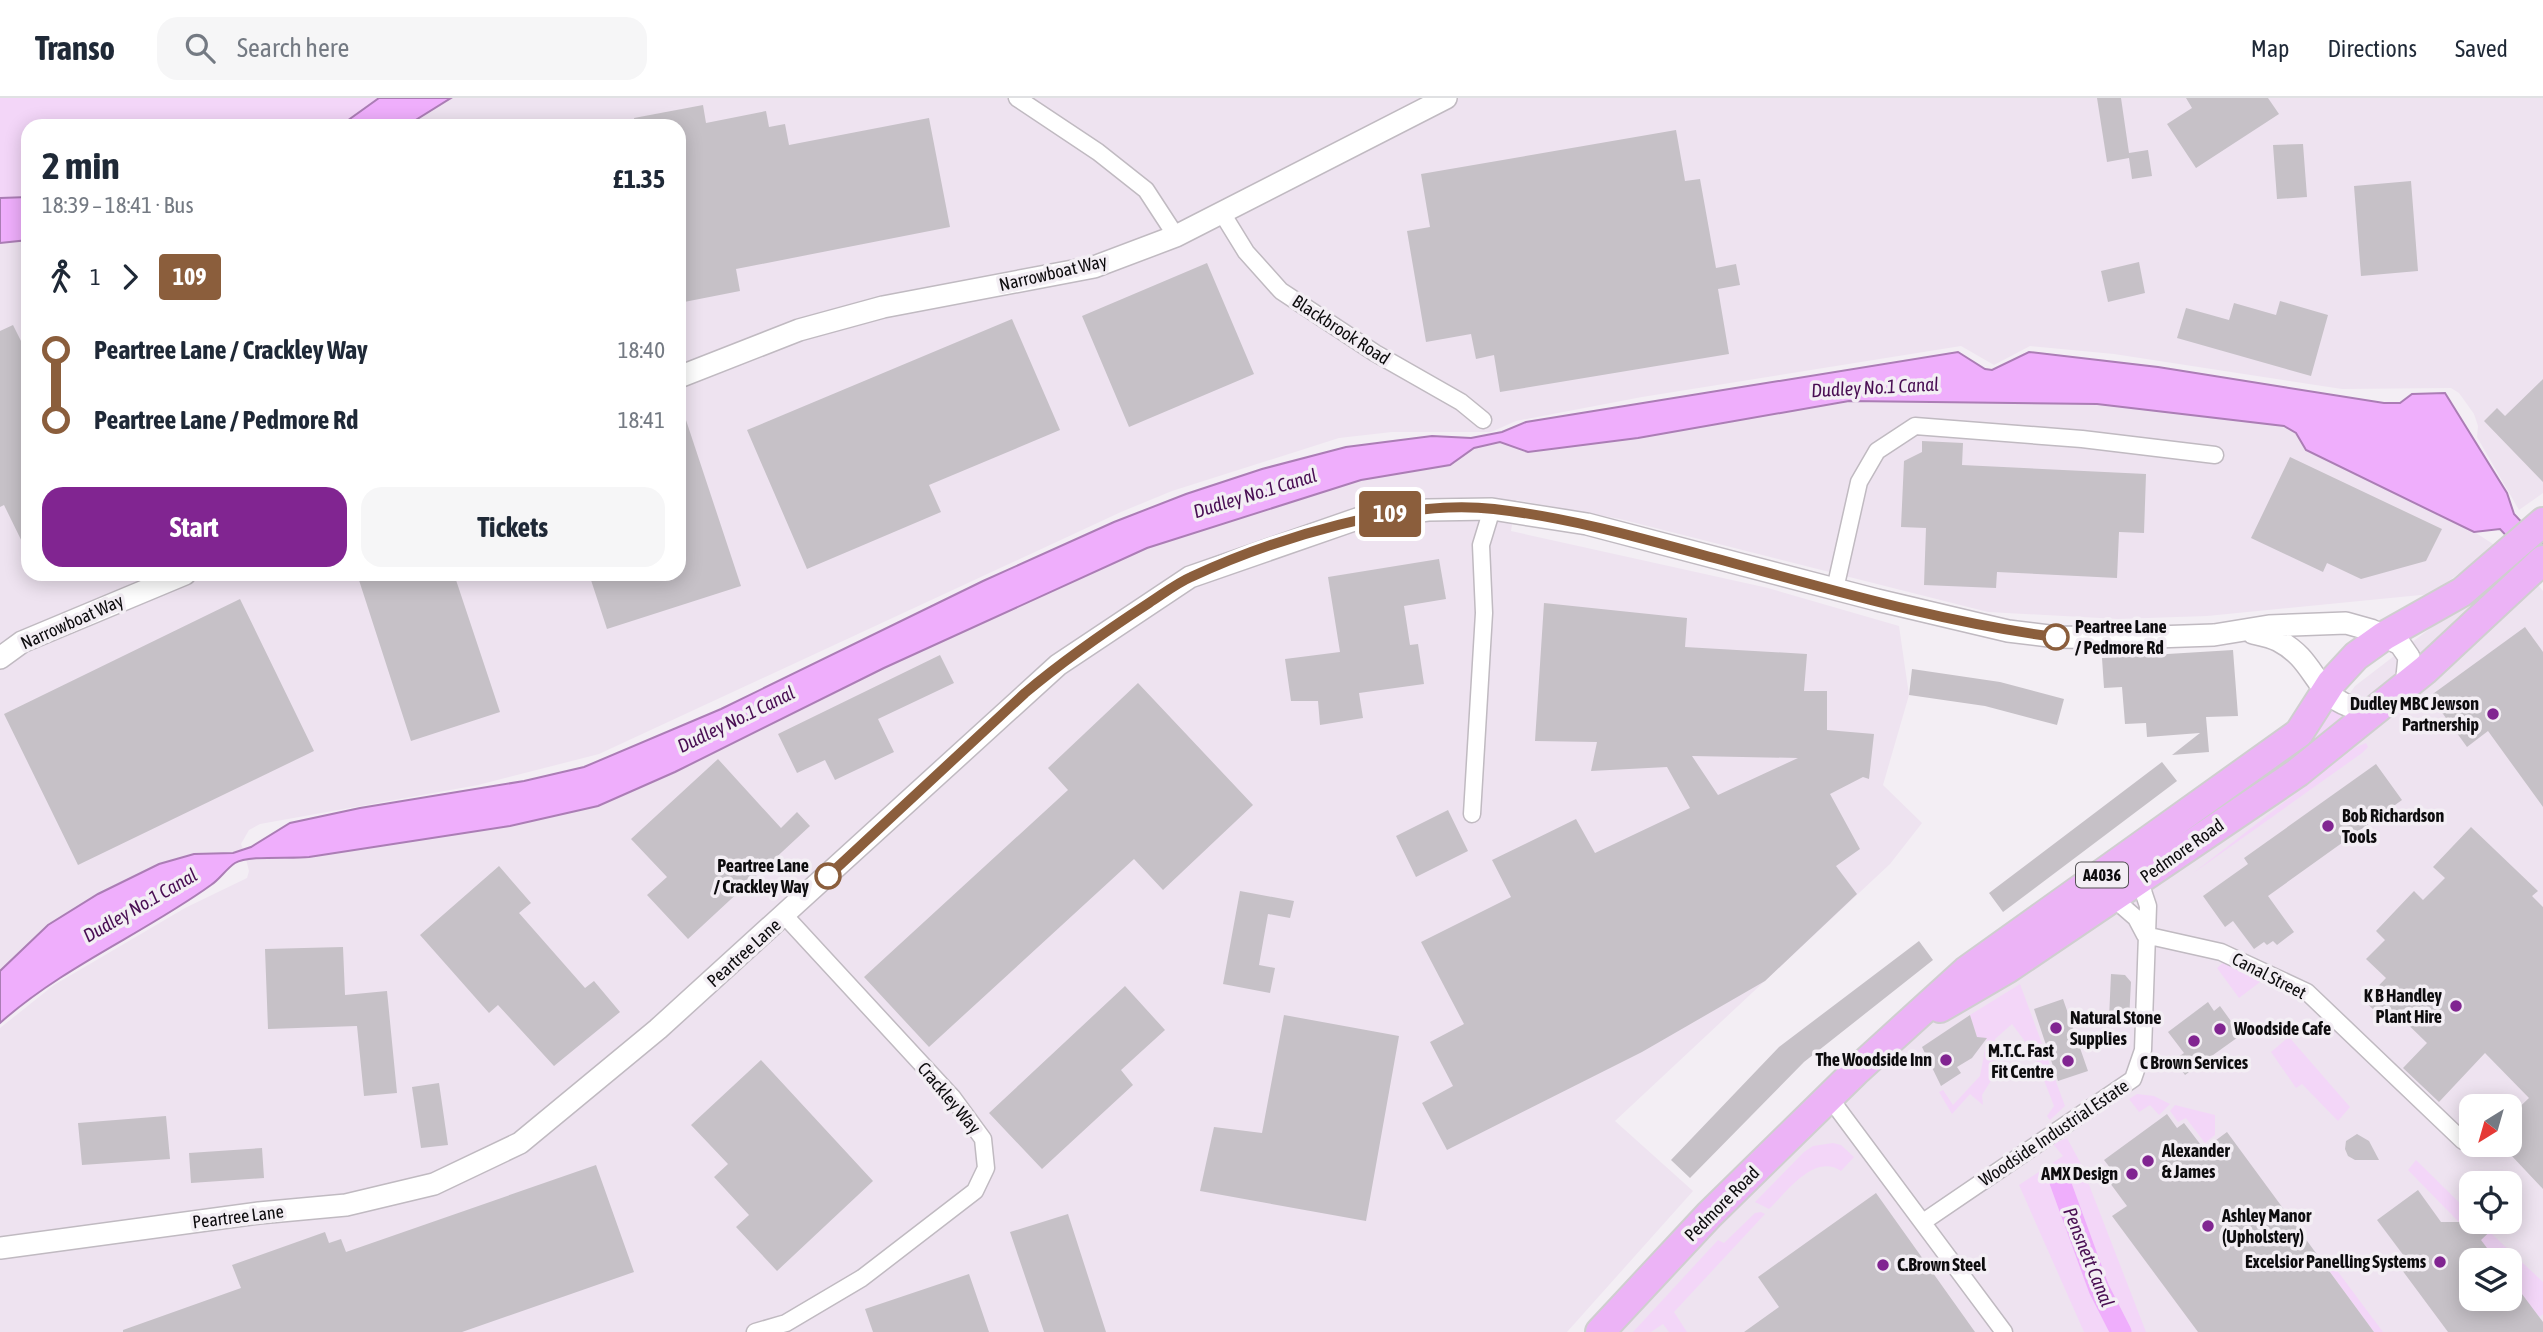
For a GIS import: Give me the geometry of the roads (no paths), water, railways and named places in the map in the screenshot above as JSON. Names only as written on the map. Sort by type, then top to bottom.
[{"type":"highway","name":"A4036","points":[[2326,693],[2343,669],[2384,636],[2462,592],[2543,522]]},
{"type":"highway","name":"A4036","points":[[2376,712],[2536,567]]},
{"type":"highway","name":"Pedmore Road","points":[[1600,1332],[1709,1215],[1829,1097],[1966,971],[2108,886],[2299,733],[2326,693]]},
{"type":"highway","name":"Pedmore Road","points":[[2108,886],[2136,883],[2297,773],[2376,712]]},
{"type":"street","points":[[1017,98],[1098,152],[1146,190],[1176,236]]},
{"type":"street","name":"Narrowboat Way","points":[[686,374],[799,330],[883,307],[1094,267],[1176,236],[1446,98]]},
{"type":"street","name":"Blackbrook Road","points":[[1222,213],[1247,252],[1281,291],[1375,353],[1461,402],[1483,420]]},
{"type":"street","points":[[1835,589],[1859,482],[1877,451],[1915,426],[2082,439],[2215,456]]},
{"type":"street","points":[[1472,814],[1484,612],[1481,545],[1492,509]]},
{"type":"street","name":"Peartree Lane","points":[[0,1248],[259,1213],[346,1205],[434,1184],[520,1143],[649,1036],[785,916],[1058,665],[1190,577],[1357,519],[1429,510],[1492,509],[1587,524],[2008,631],[2056,637],[2126,638],[2248,631],[2269,626],[2346,623],[2384,636]]},
{"type":"street","name":"Narrowboat Way","points":[[0,657],[22,642],[168,581]]},
{"type":"street","name":"Peartree Lane","points":[[2248,631],[2279,640],[2294,652],[2326,693]]},
{"type":"street","points":[[2384,636],[2400,644],[2409,657],[2406,686]]},
{"type":"street","points":[[2326,693],[2349,708],[2376,712]]},
{"type":"street","points":[[2136,883],[2148,906],[2145,935]]},
{"type":"street","points":[[2108,886],[2137,918],[2145,935]]},
{"type":"street","name":"Crackley Way","points":[[755,1332],[786,1323],[862,1278],[975,1191],[986,1168],[983,1139],[953,1098],[785,916]]},
{"type":"street","name":"Canal Street","points":[[2145,935],[2221,952],[2307,992],[2459,1136]]},
{"type":"street","name":"Woodside Industrial Estate","points":[[1923,1222],[2133,1079],[2143,1050],[2145,935]]},
{"type":"street","points":[[1829,1097],[2004,1332]]},
{"type":"water","points":[[379,98],[451,98],[417,119],[350,119]]},
{"type":"water","points":[[21,197],[21,241],[0,243],[0,198]]},
{"type":"water","name":"Dudley No.1 Canal","points":[[1958,352],[1985,369],[1992,370],[2029,352],[2158,367],[2384,403],[2400,403],[2412,394],[2445,393],[2507,493],[2514,514],[2543,545],[2543,575],[2500,529],[2474,532],[2306,450],[2296,433],[2284,426],[2097,404],[1849,401],[1638,438],[1528,452],[1500,442],[1474,448],[1450,465],[1361,480],[1147,548],[884,668],[675,772],[598,806],[510,826],[309,857],[259,858],[235,863],[214,883],[185,903],[50,984],[0,1023],[0,971],[48,925],[98,894],[159,864],[194,854],[233,853],[251,847],[290,823],[360,808],[524,781],[584,767],[721,709],[983,581],[1114,522],[1186,494],[1262,469],[1346,447],[1432,436],[1471,438],[1502,432],[1526,422]]},
{"type":"waterway","name":"Pensnett Canal","points":[[2060,1182],[2099,1289],[2121,1332]]},
{"type":"place","name":"Peartree Lane / Pedmore Rd","points":[[2056,637]]},
{"type":"place","name":"Dudley MBC Jewson Partnership","points":[[2493,714]]},
{"type":"place","name":"Bob Richardson Tools","points":[[2328,826]]},
{"type":"place","name":"Peartree Lane / Crackley Way","points":[[828,876]]},
{"type":"place","name":"K B Handley Plant Hire","points":[[2456,1006]]},
{"type":"place","name":"Natural Stone Supplies","points":[[2056,1028]]},
{"type":"place","name":"Woodside Cafe","points":[[2220,1029]]},
{"type":"place","name":"C Brown Services","points":[[2194,1041]]},
{"type":"place","name":"The Woodside Inn","points":[[1946,1060]]},
{"type":"place","name":"M.T.C. Fast Fit Centre","points":[[2068,1061]]},
{"type":"place","name":"Alexander & James","points":[[2148,1161]]},
{"type":"place","name":"AMX Design","points":[[2132,1174]]},
{"type":"place","name":"Ashley Manor (Upholstery)","points":[[2208,1226]]},
{"type":"place","name":"Excelsior Panelling Systems","points":[[2440,1262]]},
{"type":"place","name":"C.Brown Steel","points":[[1883,1265]]}]
